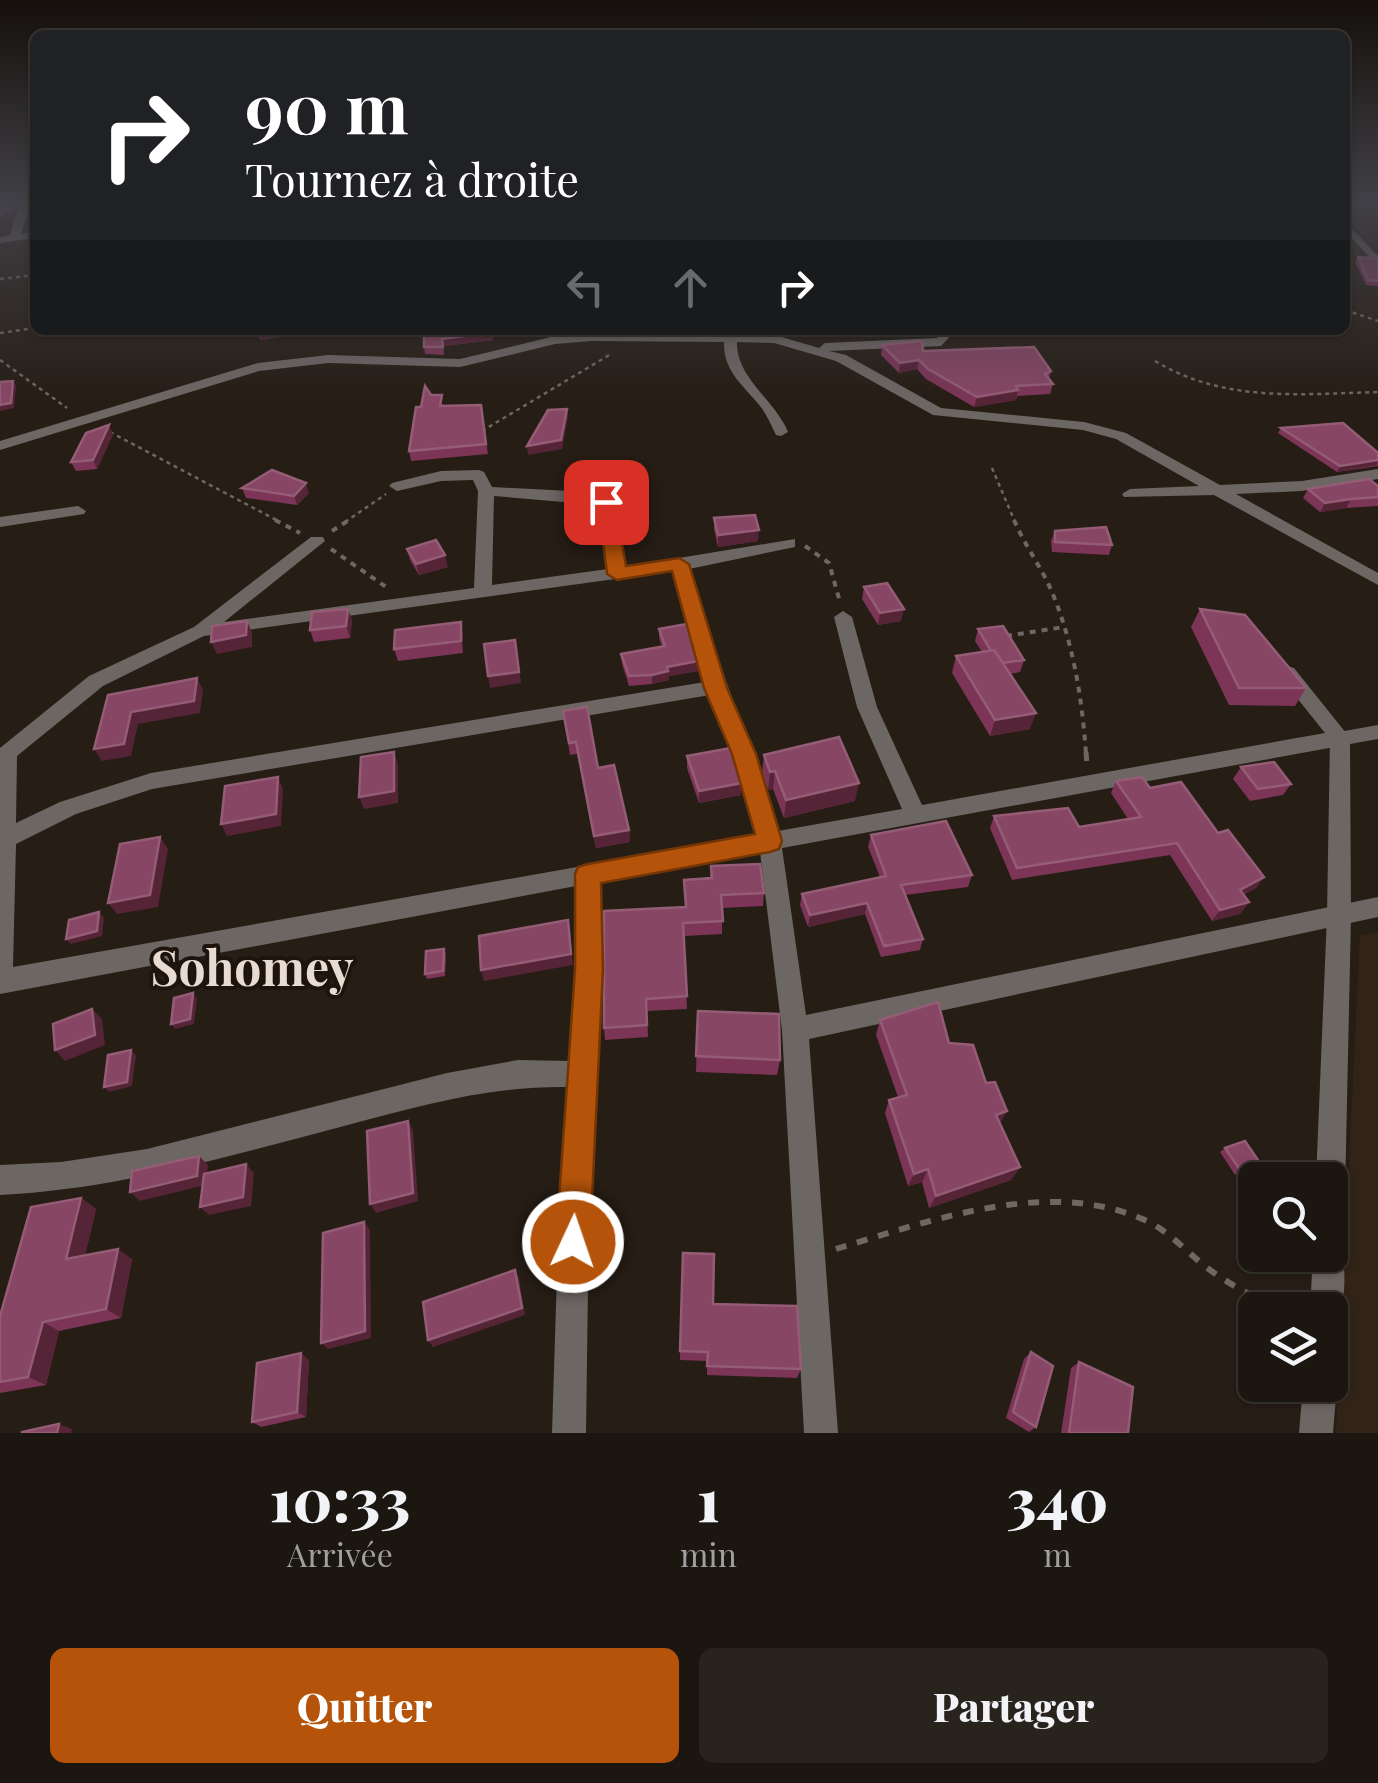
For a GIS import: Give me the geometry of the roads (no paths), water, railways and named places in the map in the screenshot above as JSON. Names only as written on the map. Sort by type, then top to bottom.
[{"type":"street","points":[[638,340],[648,335]]},
{"type":"street","points":[[0,446],[214,379],[294,361],[446,364],[482,360],[556,340],[716,335]]},
{"type":"street","points":[[731,335],[728,356],[733,368],[772,408],[781,432]]},
{"type":"street","points":[[740,335],[775,339],[841,358],[938,412],[1102,430],[1378,580]]},
{"type":"street","points":[[767,335],[775,339]]},
{"type":"street","points":[[808,347],[923,344],[941,342],[946,335]]},
{"type":"street","points":[[1130,494],[1302,486],[1378,474]]},
{"type":"street","points":[[398,486],[441,476],[479,475],[486,492],[484,594]]},
{"type":"street","points":[[486,492],[589,497],[606,502],[617,574]]},
{"type":"street","points":[[0,522],[78,511]]},
{"type":"street","points":[[317,541],[200,632],[96,681],[4,757],[6,838],[0,982],[1378,732]]},
{"type":"street","points":[[200,632],[617,574],[790,543]]},
{"type":"street","points":[[679,564],[716,688],[740,744],[770,841],[795,1030],[821,1433]]},
{"type":"street","points":[[843,617],[866,706],[916,814]]},
{"type":"street","points":[[1276,660],[1340,738],[1331,1162]]},
{"type":"street","points":[[6,838],[68,808],[152,781],[716,688]]},
{"type":"street","points":[[569,1433],[571,1286],[589,969],[588,874]]},
{"type":"street","points":[[795,1030],[1378,907]]},
{"type":"street","points":[[0,1180],[62,1177],[147,1162],[446,1086],[518,1073],[582,1074]]},
{"type":"street","points":[[1316,1433],[1319,1402]]},
{"type":"district","name":"Sohomey","points":[[252,969]]}]
